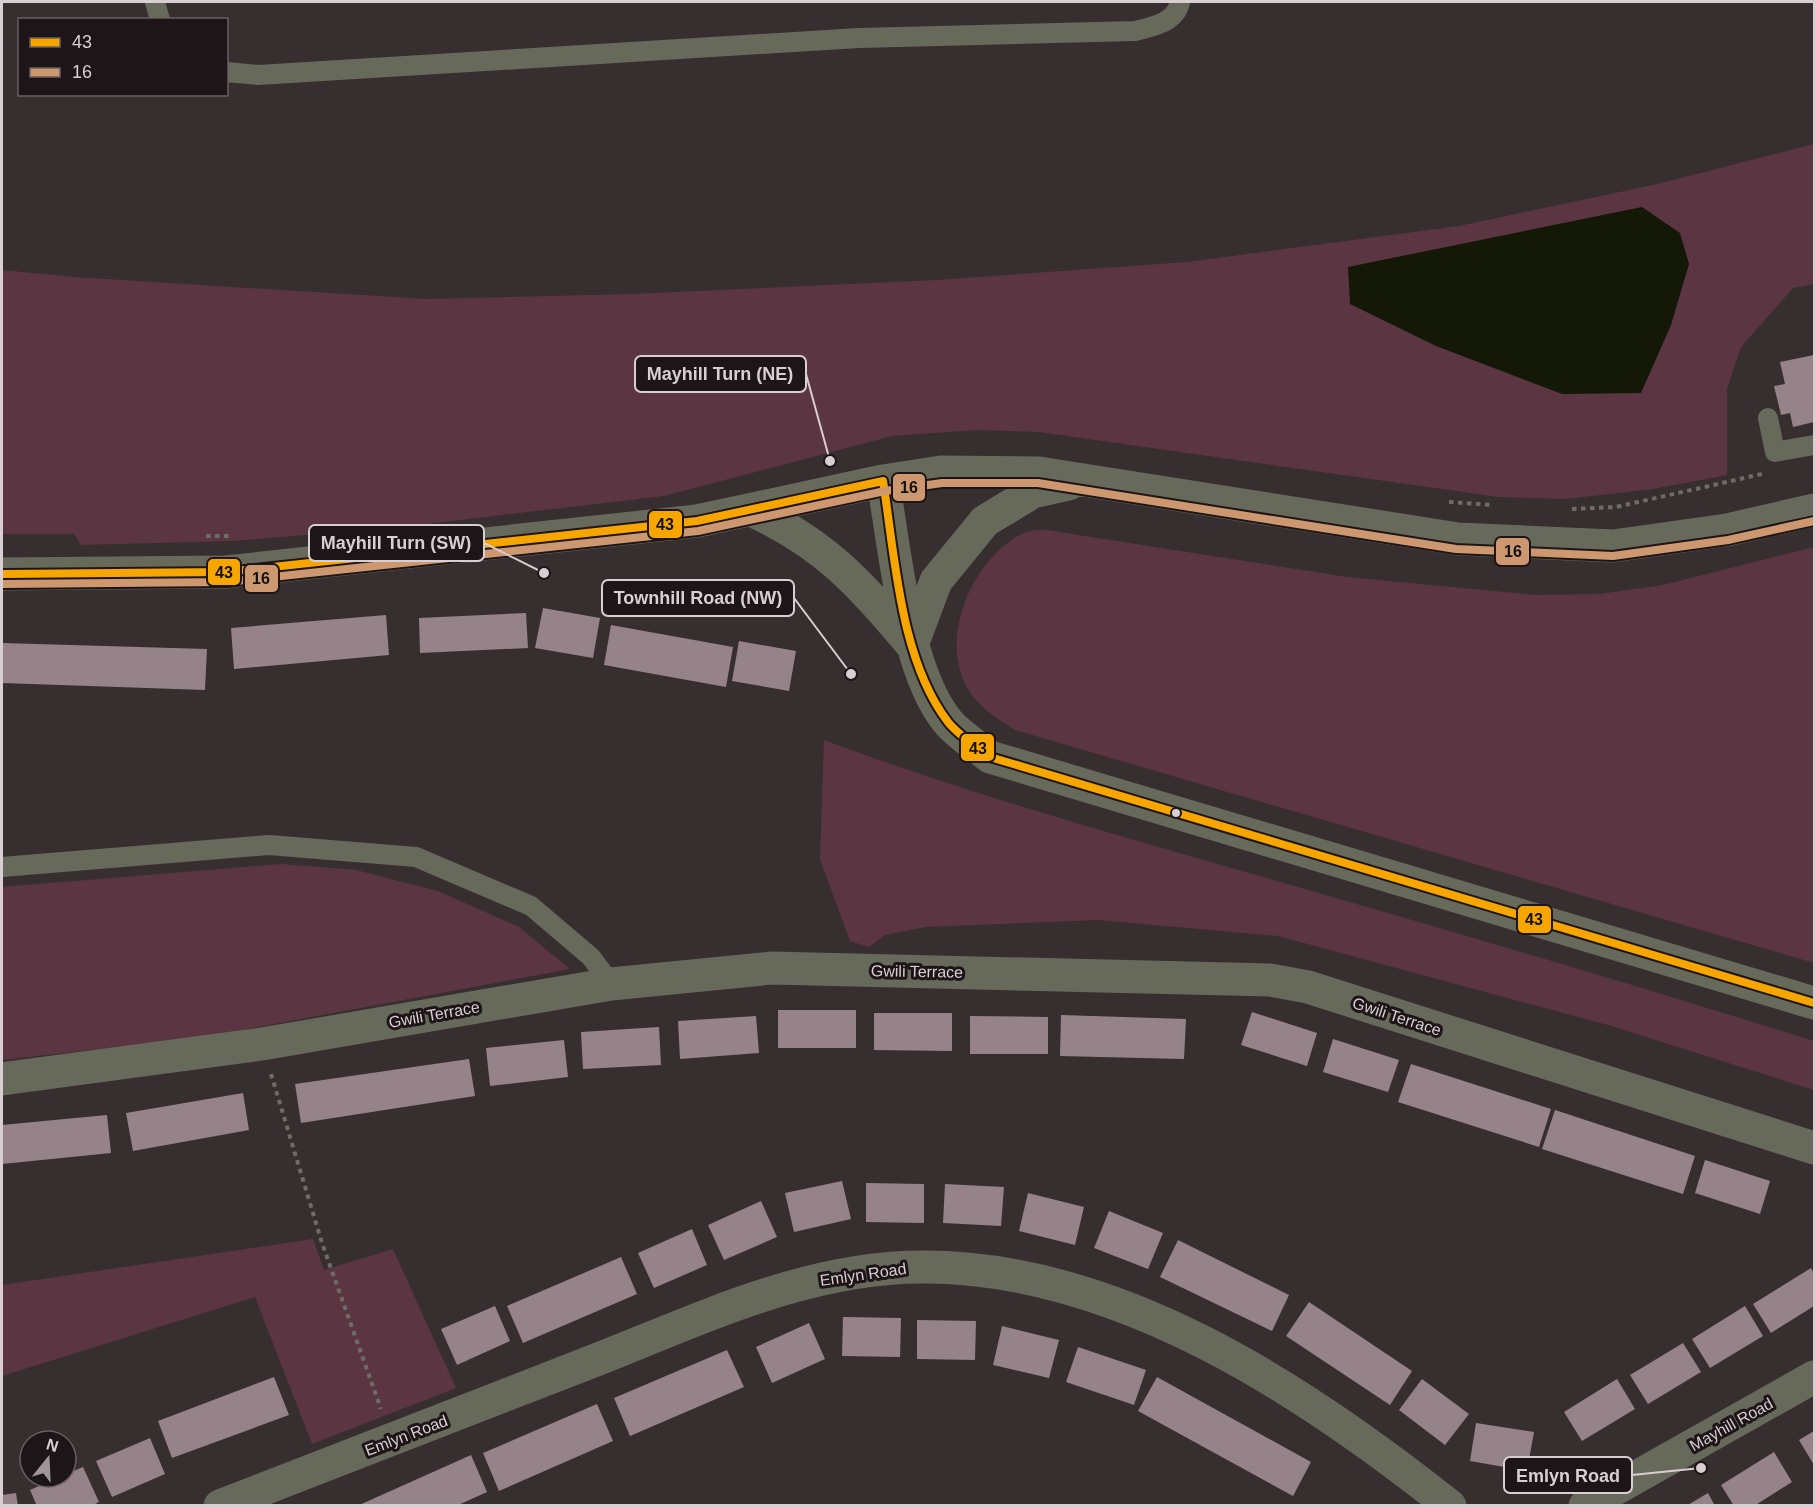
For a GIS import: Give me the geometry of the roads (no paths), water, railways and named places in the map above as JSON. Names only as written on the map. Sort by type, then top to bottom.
[{"type":"street","points":[[2,574],[226,572],[697,521],[883,481],[941,472],[1039,473],[1458,539],[1613,546],[1727,530],[1815,510]]},
{"type":"street","points":[[883,481],[912,645],[924,682],[948,723],[990,757],[1815,1003]]},
{"type":"street","points":[[912,645],[936,581],[985,521],[1033,492],[1087,481]]},
{"type":"street","points":[[751,510],[783,525],[816,546],[855,579],[912,645]]},
{"type":"street","name":"Gwili Terrace","points":[[2,1080],[262,1044],[611,984],[772,968],[1270,980],[1308,987],[1815,1148]]},
{"type":"street","name":"Emlyn Road","points":[[220,1506],[738,1304],[831,1275],[921,1267],[993,1271],[1064,1287],[1151,1318],[1248,1365],[1368,1445],[1450,1506]]},
{"type":"street","name":"Mayhill Road","points":[[1585,1506],[1815,1377]]},
{"type":"lane","points":[[155,2],[159,18]]},
{"type":"lane","points":[[228,72],[258,75],[859,38],[1136,30],[1158,27],[1178,9],[1180,2]]},
{"type":"lane","points":[[1768,418],[1775,452],[1815,445]]},
{"type":"lane","points":[[2,867],[269,845],[416,856],[531,906],[591,957],[611,984]]},
{"type":"place","name":"Mayhill Turn (NE)","points":[[830,461]]},
{"type":"place","name":"Mayhill Turn (SW)","points":[[544,573]]},
{"type":"place","name":"Townhill Road (NW)","points":[[851,674]]},
{"type":"place","name":"Emlyn Road","points":[[1701,1468]]}]
